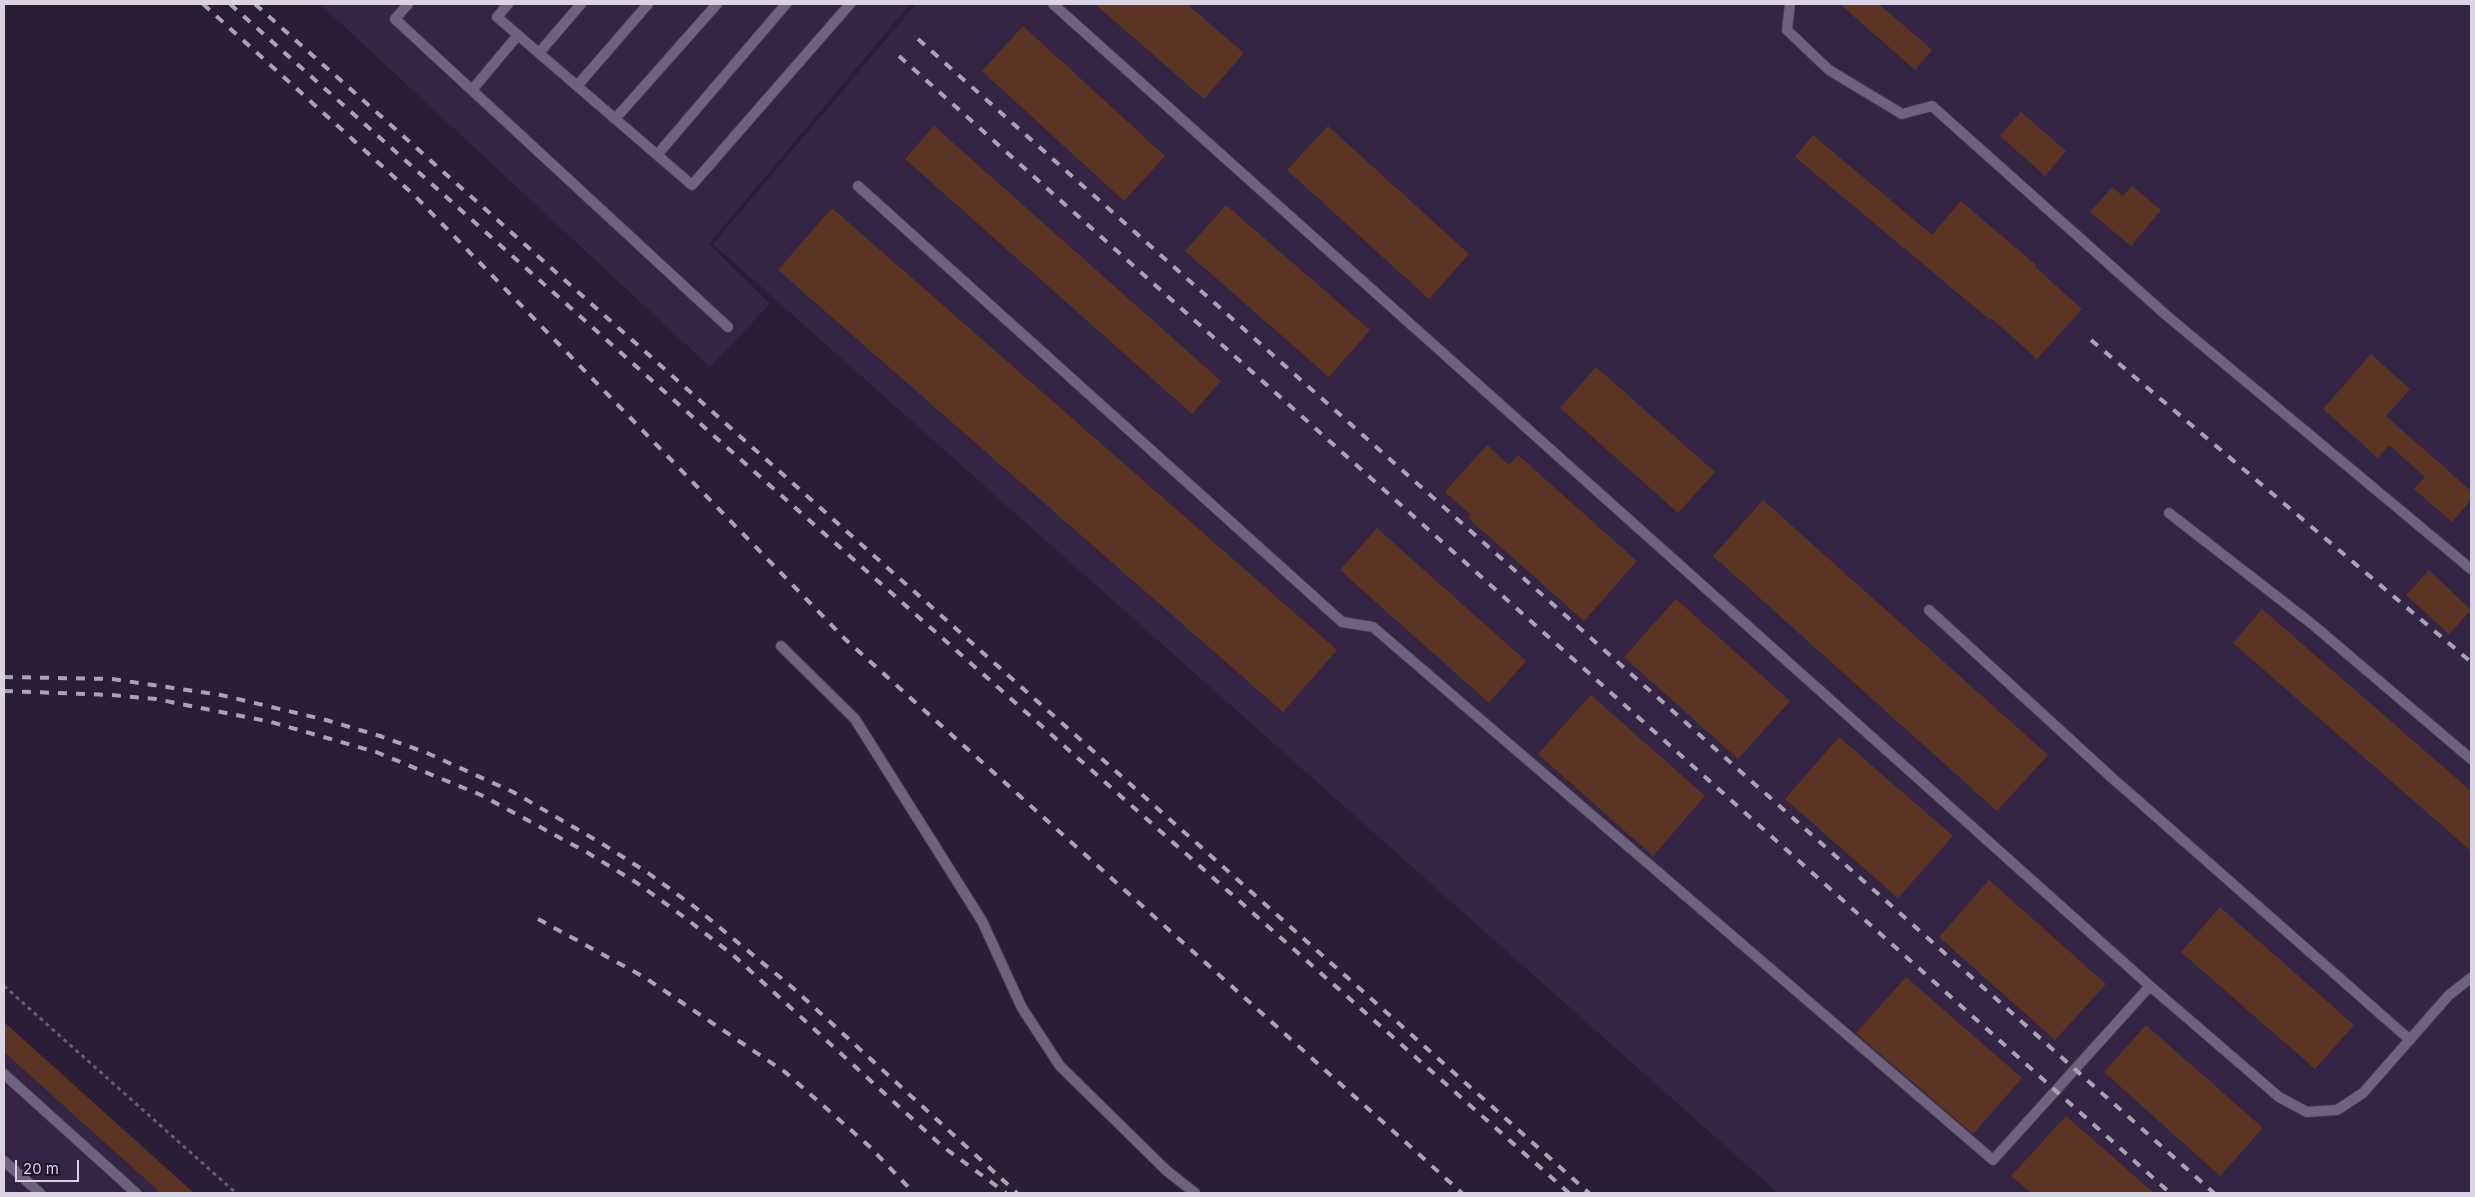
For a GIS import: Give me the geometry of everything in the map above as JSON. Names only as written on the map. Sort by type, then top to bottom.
[{"type":"lane","points":[[408,4],[395,19],[728,327]]},
{"type":"lane","points":[[508,4],[497,17],[692,185],[850,4]]},
{"type":"lane","points":[[539,53],[581,4]]},
{"type":"lane","points":[[577,86],[648,4]]},
{"type":"lane","points":[[616,119],[716,4]]},
{"type":"lane","points":[[657,154],[786,4]]},
{"type":"lane","points":[[1053,4],[2150,986],[2279,1097],[2307,1112],[2337,1110],[2363,1093],[2449,994],[2471,978]]},
{"type":"lane","points":[[1790,4],[1787,30],[1830,70],[1902,114],[1932,106],[2166,315],[2471,569]]},
{"type":"lane","points":[[472,90],[518,35]]},
{"type":"lane","points":[[858,186],[1342,622],[1373,627],[1993,1160],[2150,986]]},
{"type":"lane","points":[[2169,513],[2312,624],[2471,759]]},
{"type":"lane","points":[[1929,610],[2110,776],[2410,1040]]},
{"type":"lane","points":[[781,646],[855,719],[982,921],[1022,1008],[1060,1066],[1167,1171],[1195,1193]]},
{"type":"lane","points":[[4,1074],[136,1193]]},
{"type":"lane","points":[[4,1162],[40,1193]]},
{"type":"path","points":[[4,986],[236,1193]]},
{"type":"shaded area","points":[[320,4],[910,4],[709,244],[770,304],[710,367]]},
{"type":"shaded area","points":[[916,4],[2471,4],[2471,1193],[1778,1193],[713,244]]},
{"type":"shaded area","points":[[4,1024],[190,1193],[4,1193]]},
{"type":"building","points":[[1095,4],[1187,4],[1244,53],[1204,99]]},
{"type":"building","points":[[1840,4],[1879,4],[1932,50],[1915,70]]},
{"type":"building","points":[[1023,26],[1165,156],[1124,201],[982,71]]},
{"type":"building","points":[[2021,112],[2066,151],[2045,176],[2000,136]]},
{"type":"building","points":[[934,126],[1221,381],[1192,414],[905,159]]},
{"type":"building","points":[[1328,126],[1469,254],[1429,299],[1287,170]]},
{"type":"building","points":[[1813,135],[1932,235],[1961,201],[2036,265],[2035,267],[2082,309],[2037,359],[1991,318],[1990,320],[1795,157]]},
{"type":"building","points":[[2132,186],[2161,210],[2131,246],[2090,212],[2112,187],[2123,196]]},
{"type":"building","points":[[1226,205],[1370,330],[1329,377],[1185,251]]},
{"type":"building","points":[[832,208],[1337,650],[1283,712],[778,270]]},
{"type":"building","points":[[2371,354],[2410,389],[2386,416],[2471,491],[2471,500],[2452,522],[2414,489],[2425,477],[2389,445],[2378,458],[2323,409]]},
{"type":"building","points":[[1596,367],[1715,472],[1678,513],[1560,408]]},
{"type":"building","points":[[1487,445],[1509,465],[1518,455],[1637,561],[1584,621],[1468,518],[1471,515],[1445,492]]},
{"type":"building","points":[[1763,500],[2048,755],[1997,811],[1713,556]]},
{"type":"building","points":[[1377,528],[1526,661],[1489,703],[1340,570]]},
{"type":"building","points":[[2429,570],[2471,610],[2449,634],[2406,595]]},
{"type":"building","points":[[1676,599],[1790,701],[1738,759],[1624,657]]},
{"type":"building","points":[[2262,609],[2471,791],[2471,851],[2233,643]]},
{"type":"building","points":[[1591,695],[1705,796],[1653,856],[1538,754]]},
{"type":"building","points":[[1839,737],[1953,836],[1898,898],[1785,799]]},
{"type":"building","points":[[1989,880],[2106,984],[2055,1040],[1939,937]]},
{"type":"building","points":[[2220,907],[2354,1025],[2315,1069],[2181,952]]},
{"type":"building","points":[[1906,977],[2022,1078],[1973,1134],[1856,1033]]},
{"type":"building","points":[[4,1022],[194,1193],[161,1193],[4,1052]]},
{"type":"building","points":[[2146,1025],[2263,1128],[2220,1176],[2104,1072]]},
{"type":"building","points":[[2066,1116],[2154,1193],[2031,1193],[2011,1176]]},
{"type":"railway","points":[[203,4],[414,195],[846,640],[1462,1193]]},
{"type":"railway","points":[[230,4],[722,443],[1569,1193]]},
{"type":"railway","points":[[255,4],[1589,1193]]},
{"type":"railway","points":[[918,39],[2214,1193]]},
{"type":"railway","points":[[899,56],[2170,1193]]},
{"type":"railway","points":[[2091,340],[2471,662]]},
{"type":"railway","points":[[4,677],[112,679],[221,695],[326,720],[380,736],[427,753],[513,792],[601,843],[648,873],[696,908],[793,988],[1017,1193]]},
{"type":"railway","points":[[4,691],[111,695],[156,699],[271,722],[376,752],[481,795],[588,853],[637,883],[684,917],[733,955],[942,1146],[1006,1193]]},
{"type":"railway","points":[[538,919],[644,977],[785,1072],[869,1146],[914,1193]]}]
